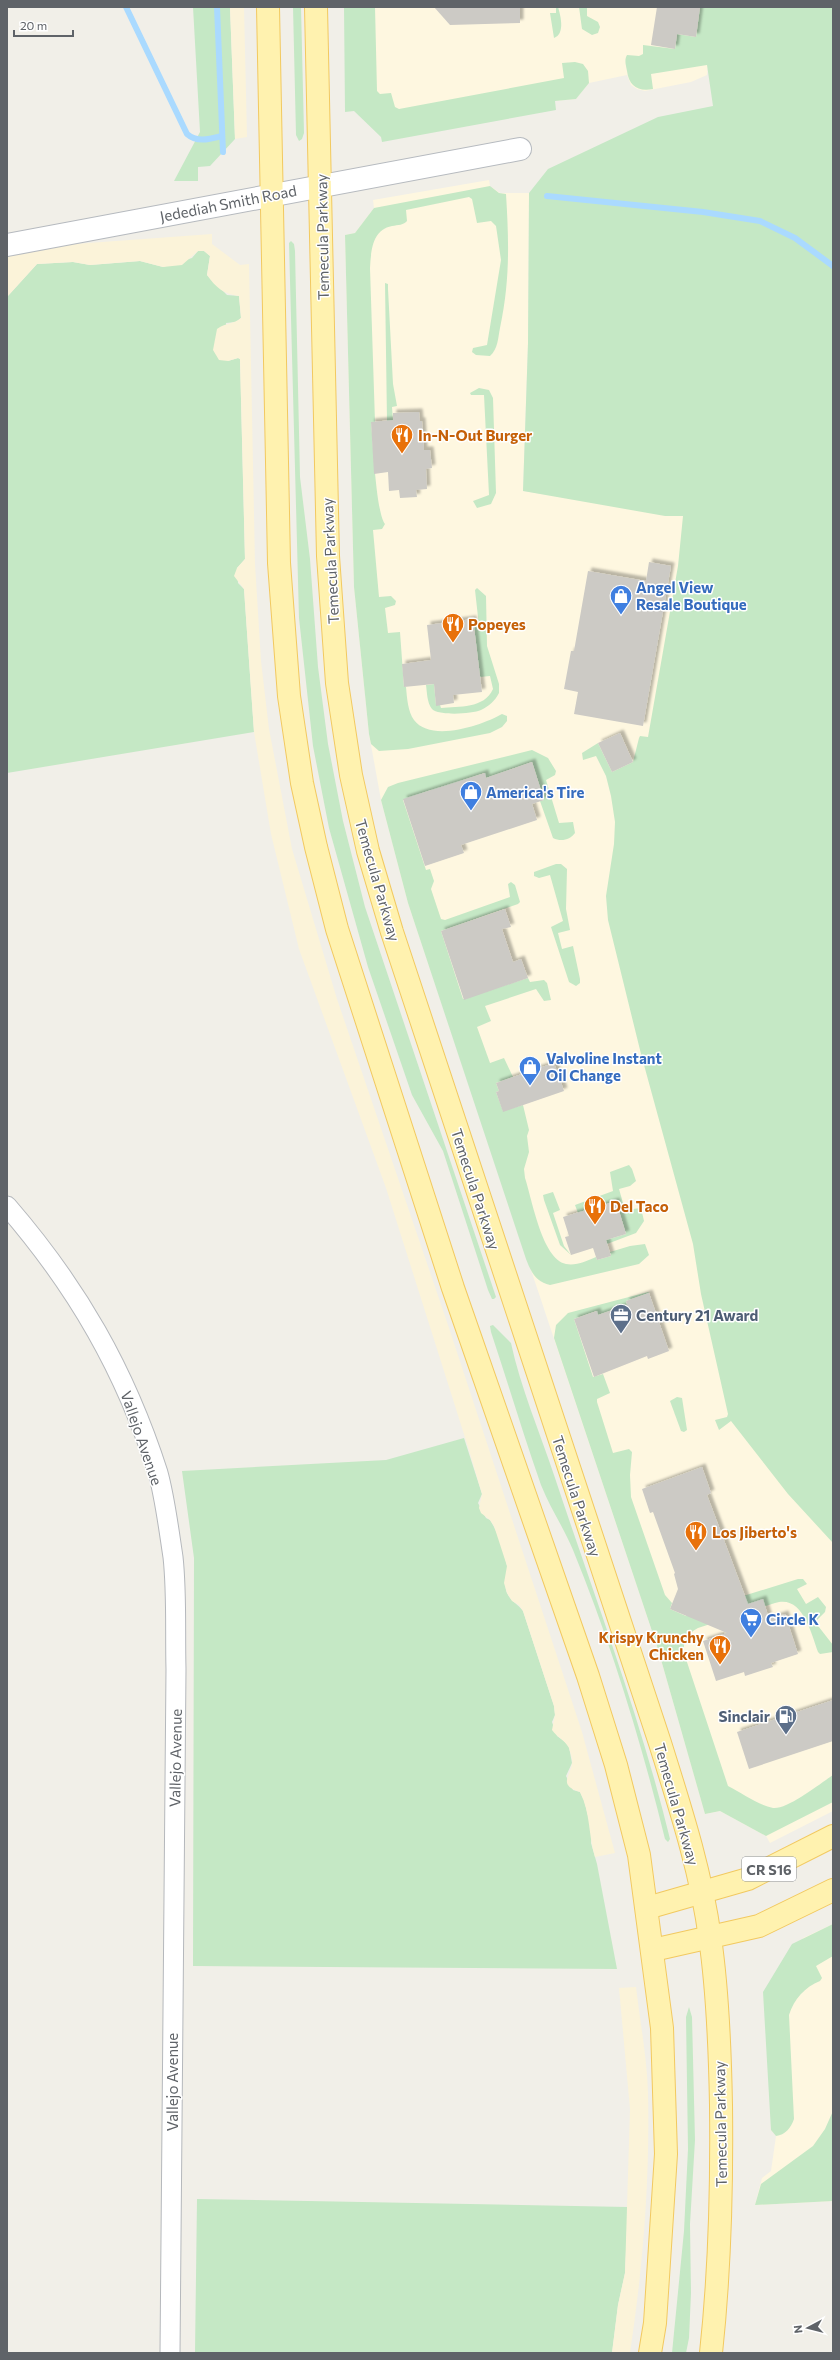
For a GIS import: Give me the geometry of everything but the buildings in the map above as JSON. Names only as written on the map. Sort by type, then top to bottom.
[{"type":"main road","points":[[268,7],[273,195],[279,563],[289,696],[302,783],[316,847],[337,929],[453,1288],[588,1676],[616,1765],[639,1855],[653,1950],[662,2028],[666,2154],[655,2322],[650,2353]]},
{"type":"main road","name":"Temecula Parkway","points":[[316,7],[328,556],[337,683],[351,775],[368,851],[432,1056],[660,1743],[691,1844],[702,1892],[710,1937],[720,2065],[722,2159],[718,2285],[711,2353]]},
{"type":"main road","name":"CR S16","points":[[647,1908],[748,1880],[833,1836]]},
{"type":"main road","points":[[653,1950],[759,1926],[833,1890]]},
{"type":"street","name":"Jedediah Smith Road","points":[[7,245],[520,149]]},
{"type":"street","name":"Vallejo Avenue","points":[[7,1206],[41,1246],[96,1327],[130,1397],[158,1474],[173,1558],[176,1669],[170,2353]]},
{"type":"shaded area","points":[[371,7],[714,7],[707,75],[691,82],[645,91],[637,89],[631,85],[627,75],[589,83],[576,99],[394,116],[374,101]]},
{"type":"shaded area","points":[[489,180],[490,186],[500,193],[529,193],[528,343],[523,491],[683,516],[833,1512],[833,1811],[770,1843],[766,1836],[720,1811],[705,1814],[658,1649],[408,903],[381,800],[369,734],[354,587],[345,235],[355,233],[374,208],[373,200]]},
{"type":"shaded area","points":[[833,1924],[833,2201],[755,2205],[762,2178],[771,2171],[776,2136],[771,2130],[771,2110],[803,1938]]},
{"type":"green space","points":[[193,7],[230,7],[235,139],[210,166],[198,167],[198,181],[174,181],[200,132]]},
{"type":"green space","points":[[293,7],[301,7],[304,133],[302,139],[299,141],[296,135]]},
{"type":"green space","points":[[344,7],[375,7],[377,91],[380,94],[391,93],[395,107],[399,109],[564,78],[562,63],[575,62],[583,64],[588,71],[589,83],[576,99],[555,101],[556,110],[382,142],[381,137],[354,111],[345,112]]},
{"type":"green space","points":[[556,7],[558,7],[561,29],[560,33],[554,38],[550,13],[556,13]]},
{"type":"green space","points":[[579,7],[587,7],[587,16],[598,22],[600,27],[598,33],[592,35],[582,29]]},
{"type":"green space","points":[[700,7],[833,7],[833,1543],[788,1494],[731,1421],[719,1430],[715,1420],[727,1417],[728,1414],[701,1294],[693,1244],[641,1054],[608,920],[606,896],[614,844],[615,822],[611,796],[606,776],[596,756],[583,760],[582,753],[598,743],[612,772],[633,762],[640,736],[648,737],[678,566],[683,516],[665,516],[523,491],[528,343],[529,193],[548,169],[658,117],[713,106],[707,65],[651,74],[653,89],[643,90],[635,87],[630,81],[626,63],[627,55],[639,56],[643,54],[643,45],[675,49],[677,34],[696,37]]},
{"type":"green space","points":[[490,186],[499,193],[506,194],[508,261],[506,294],[497,343],[495,350],[490,356],[476,355],[472,352],[473,348],[487,345],[501,260],[496,226],[491,221],[477,223],[472,199],[469,197],[406,210],[406,222],[385,228],[380,232],[374,242],[370,268],[375,422],[371,422],[377,492],[379,506],[385,524],[382,529],[373,530],[379,597],[391,596],[396,601],[395,605],[385,608],[388,633],[400,632],[404,687],[406,687],[409,709],[414,720],[422,727],[444,731],[470,727],[502,714],[507,716],[507,721],[502,727],[490,733],[408,749],[379,751],[371,744],[369,734],[354,587],[345,235],[355,233],[374,208]]},
{"type":"green space","points":[[291,241],[294,244],[295,251],[300,477],[310,559],[318,667],[328,744],[343,821],[365,907],[496,1297],[494,1299],[492,1299],[488,1290],[443,1151],[412,1095],[368,967],[329,828],[313,746],[299,618],[289,243]]},
{"type":"green space","points":[[198,251],[204,251],[210,256],[207,275],[227,295],[239,296],[241,318],[236,322],[226,323],[228,361],[238,358],[240,359],[245,559],[237,568],[238,583],[244,589],[254,732],[7,773],[7,297],[37,264],[73,262],[90,265],[140,261],[163,267],[192,258]]},
{"type":"green space","points":[[385,283],[388,284],[393,384],[397,406],[392,407],[393,421],[387,421]]},
{"type":"green space","points":[[479,388],[489,390],[493,398],[496,493],[491,504],[477,508],[473,501],[489,495],[484,395],[471,395],[470,393]]},
{"type":"green space","points":[[477,588],[486,596],[487,646],[499,684],[499,693],[489,705],[481,710],[456,714],[441,713],[432,709],[429,704],[426,685],[434,684],[436,705],[440,705],[441,708],[477,703],[484,700],[493,689],[490,676],[480,677],[474,627],[479,626],[475,590]]},
{"type":"green space","points":[[532,750],[548,758],[556,771],[555,775],[546,780],[559,823],[573,822],[575,833],[568,839],[559,840],[553,838],[540,801],[544,800],[532,762],[486,778],[484,773],[458,782],[433,794],[431,790],[403,800],[426,870],[430,869],[434,881],[431,889],[441,919],[445,920],[510,897],[508,884],[511,882],[515,885],[520,902],[518,904],[441,931],[463,999],[528,978],[530,982],[544,980],[547,983],[551,1000],[544,1001],[536,989],[485,1006],[491,1021],[477,1027],[490,1063],[504,1058],[513,1077],[496,1083],[499,1091],[496,1092],[503,1111],[523,1105],[529,1130],[527,1136],[529,1152],[524,1169],[525,1178],[544,1240],[550,1251],[558,1260],[566,1264],[578,1264],[596,1257],[597,1260],[611,1256],[610,1252],[630,1246],[645,1244],[649,1255],[639,1264],[550,1285],[541,1282],[535,1276],[526,1259],[408,903],[381,800],[388,787],[398,783]]},
{"type":"green space","points":[[556,864],[561,864],[567,869],[566,909],[570,930],[558,933],[562,949],[573,946],[580,979],[580,983],[576,986],[569,982],[551,927],[563,921],[550,875],[539,878],[534,876],[534,872]]},
{"type":"green space","points":[[629,1165],[636,1181],[630,1186],[619,1189],[625,1210],[641,1208],[644,1221],[636,1233],[607,1244],[606,1240],[626,1234],[616,1201],[578,1213],[575,1205],[613,1191],[610,1172]]},
{"type":"green space","points":[[553,1192],[560,1210],[553,1213],[564,1246],[571,1255],[560,1245],[544,1200],[543,1195]]},
{"type":"green space","points":[[648,1292],[649,1293],[626,1301],[627,1305],[598,1315],[596,1311],[574,1319],[593,1377],[603,1374],[610,1393],[597,1399],[597,1402],[613,1453],[629,1449],[632,1452],[630,1475],[631,1497],[665,1595],[672,1603],[670,1609],[686,1616],[690,1608],[698,1610],[798,1579],[803,1579],[807,1584],[797,1589],[806,1604],[818,1597],[826,1607],[825,1612],[815,1622],[833,1645],[833,1652],[820,1654],[818,1652],[808,1625],[799,1609],[792,1604],[784,1602],[775,1603],[698,1628],[688,1635],[684,1644],[684,1653],[728,1786],[762,1804],[773,1808],[787,1805],[795,1801],[833,1775],[833,1802],[766,1836],[720,1811],[705,1814],[658,1649],[554,1338],[556,1325],[568,1313]]},
{"type":"green space","points":[[493,1325],[511,1343],[525,1393],[631,1701],[658,1793],[670,1839],[668,1842],[665,1839],[646,1766],[612,1656],[573,1550],[541,1485],[491,1332],[490,1326]]},
{"type":"green space","points":[[677,1397],[682,1398],[687,1430],[684,1432],[681,1431],[670,1401]]},
{"type":"green space","points":[[464,1438],[482,1494],[478,1503],[486,1518],[490,1520],[493,1525],[504,1554],[507,1566],[507,1593],[510,1599],[523,1611],[554,1706],[555,1715],[552,1722],[557,1736],[569,1747],[572,1763],[566,1776],[573,1790],[580,1792],[584,1800],[592,1831],[591,1843],[597,1864],[617,1969],[193,1966],[194,1558],[182,1471],[386,1460]]},
{"type":"green space","points":[[833,1924],[833,1956],[816,1966],[822,1978],[801,1994],[791,2009],[789,2015],[794,2119],[787,2130],[776,2136],[771,2130],[763,1992],[792,1944]]},
{"type":"green space","points":[[689,2007],[692,2017],[695,2140],[690,2224],[691,2293],[689,2338],[686,2353],[672,2353],[684,2231],[688,2149],[686,2017]]},
{"type":"green space","points":[[833,2111],[833,2201],[755,2205],[761,2184],[813,2146],[825,2129]]},
{"type":"green space","points":[[197,2199],[628,2207],[625,2273],[618,2305],[612,2353],[195,2353]]},
{"type":"sand","points":[[230,7],[244,7],[247,137],[235,139]]},
{"type":"sand","points":[[212,234],[212,244],[240,265],[249,264],[255,564],[261,661],[269,729],[292,849],[337,999],[448,1325],[582,1732],[615,1853],[595,1857],[584,1800],[580,1792],[573,1789],[567,1783],[572,1761],[569,1748],[552,1730],[555,1715],[554,1706],[523,1611],[519,1605],[512,1601],[507,1593],[504,1583],[507,1566],[494,1526],[490,1520],[481,1513],[479,1508],[482,1494],[469,1450],[386,1188],[299,949],[271,834],[254,732],[244,589],[234,576],[237,568],[245,559],[240,359],[238,358],[228,361],[219,360],[213,350],[217,329],[241,318],[239,296],[229,294],[221,290],[214,283],[207,275],[210,256],[204,251],[198,251],[182,265],[163,267],[140,261],[90,265],[73,262],[37,264],[7,297],[7,255],[61,245]]},
{"type":"sand","points":[[636,1987],[645,2053],[648,2093],[648,2158],[645,2223],[639,2288],[630,2353],[612,2353],[618,2305],[625,2273],[630,2109],[619,1988]]},
{"type":"waterway","points":[[126,7],[187,134],[195,139],[208,139],[222,136]]},
{"type":"waterway","points":[[217,7],[223,152]]},
{"type":"waterway","points":[[547,196],[703,212],[760,221],[795,238],[833,266]]},
{"type":"place","name":"In-N-Out Burger","points":[[402,454]]},
{"type":"place","name":"Angel View Resale Boutique","points":[[621,616]]},
{"type":"place","name":"Popeyes","points":[[453,644]]},
{"type":"place","name":"America's Tire","points":[[471,812]]},
{"type":"place","name":"Valvoline Instant Oil Change","points":[[530,1086]]},
{"type":"place","name":"Del Taco","points":[[595,1226]]},
{"type":"place","name":"Century 21 Award","points":[[621,1334]]},
{"type":"place","name":"Los Jiberto's","points":[[696,1552]]},
{"type":"place","name":"Circle K","points":[[751,1638]]},
{"type":"place","name":"Krispy Krunchy Chicken","points":[[720,1666]]},
{"type":"place","name":"Sinclair","points":[[786,1736]]}]
